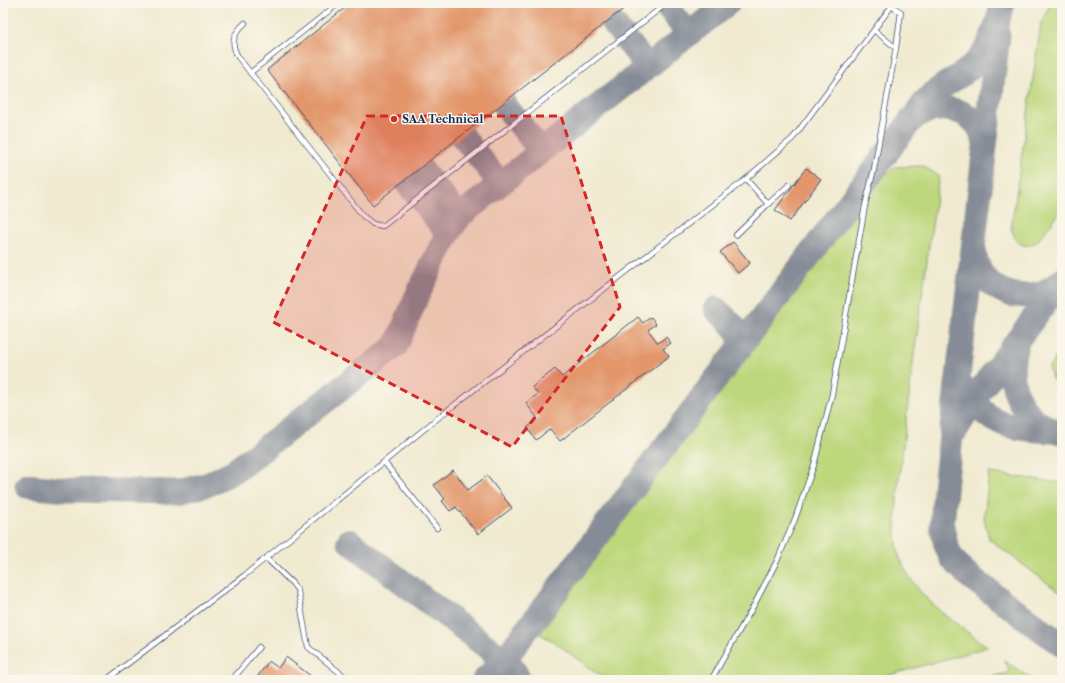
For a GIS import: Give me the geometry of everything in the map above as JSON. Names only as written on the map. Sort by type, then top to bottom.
[{"type":"lane","points":[[250,73],[339,3]]},
{"type":"lane","points":[[245,23],[232,40],[234,50],[250,73],[363,216],[373,224],[383,226],[667,3]]},
{"type":"lane","points":[[711,680],[754,605],[777,561],[795,519],[814,465],[832,394],[865,206],[874,169],[896,48],[901,12],[893,5],[887,3]]},
{"type":"lane","points":[[106,680],[266,558],[444,413],[746,180],[793,138],[893,5]]},
{"type":"lane","points":[[874,30],[896,48]]},
{"type":"lane","points":[[746,180],[768,204]]},
{"type":"lane","points":[[736,235],[789,185]]},
{"type":"lane","points":[[384,462],[437,528]]},
{"type":"lane","points":[[266,558],[292,583],[298,591],[308,647],[313,653],[348,680]]},
{"type":"lane","points":[[232,680],[258,647]]},
{"type":"highlighted area","points":[[367,116],[561,116],[620,307],[512,447],[273,322]]},
{"type":"green space","points":[[1051,3],[1062,3],[1062,209],[1037,242],[1026,246],[1017,242],[1011,229],[1041,23]]},
{"type":"green space","points":[[923,166],[939,176],[899,479],[896,507],[897,548],[907,573],[926,598],[949,619],[988,647],[872,680],[606,680],[553,641],[540,634],[738,366],[885,175],[895,167]]},
{"type":"green space","points":[[1062,349],[1062,389],[1052,379],[1049,367]]},
{"type":"green space","points":[[989,473],[1062,483],[1062,594],[989,539],[984,519]]},
{"type":"green space","points":[[1004,660],[1033,680],[980,680],[1010,672]]},
{"type":"building","name":"SAA Technical","points":[[351,3],[631,3],[373,205],[267,70]]},
{"type":"building","points":[[806,168],[821,179],[790,221],[775,210]]},
{"type":"building","points":[[733,242],[750,263],[738,273],[720,252]]},
{"type":"building","points":[[638,317],[643,323],[651,317],[656,324],[648,330],[658,343],[666,337],[671,343],[663,349],[669,356],[560,441],[550,429],[536,440],[527,428],[538,419],[526,403],[538,394],[532,387],[555,369],[562,377]]},
{"type":"building","points":[[453,470],[468,490],[487,476],[512,508],[478,534],[456,507],[450,511],[442,501],[445,499],[434,485]]},
{"type":"building","points":[[286,657],[316,680],[255,680],[269,661],[278,668]]},
{"type":"taxiway","points":[[664,3],[689,34]]},
{"type":"taxiway","points":[[27,486],[66,490],[178,492],[209,484],[236,470],[396,346],[416,298],[441,247],[452,227],[461,215],[728,3]]},
{"type":"taxiway","points":[[484,680],[504,660],[925,102],[929,97],[962,74],[978,60],[993,34],[1003,3]]},
{"type":"taxiway","points":[[610,19],[647,66]]},
{"type":"taxiway","points":[[998,35],[946,479],[942,527],[946,545],[952,559],[970,577],[1062,645]]},
{"type":"taxiway","points":[[503,103],[541,151]]},
{"type":"taxiway","points":[[911,120],[922,113],[933,110],[945,109],[957,111],[976,123],[982,133],[985,146]]},
{"type":"taxiway","points":[[462,136],[500,183]]},
{"type":"taxiway","points":[[420,168],[459,217]]},
{"type":"taxiway","points":[[405,180],[448,233]]},
{"type":"taxiway","points":[[974,249],[977,264],[984,276],[994,286],[1006,292],[1019,295],[1032,295],[1046,291],[1058,283]]},
{"type":"taxiway","points":[[956,430],[979,392],[1062,280]]},
{"type":"taxiway","points":[[716,309],[737,331],[741,342],[740,348]]},
{"type":"taxiway","points":[[1016,345],[1012,371],[1017,395],[1022,406],[1030,416],[1040,424],[1053,430]]},
{"type":"taxiway","points":[[964,388],[974,402],[984,412],[995,420],[1006,425],[1018,428],[1062,432]]},
{"type":"taxiway","points":[[349,541],[504,660],[512,667],[518,678]]},
{"type":"place","name":"SAA Technical","points":[[394,119]]}]
